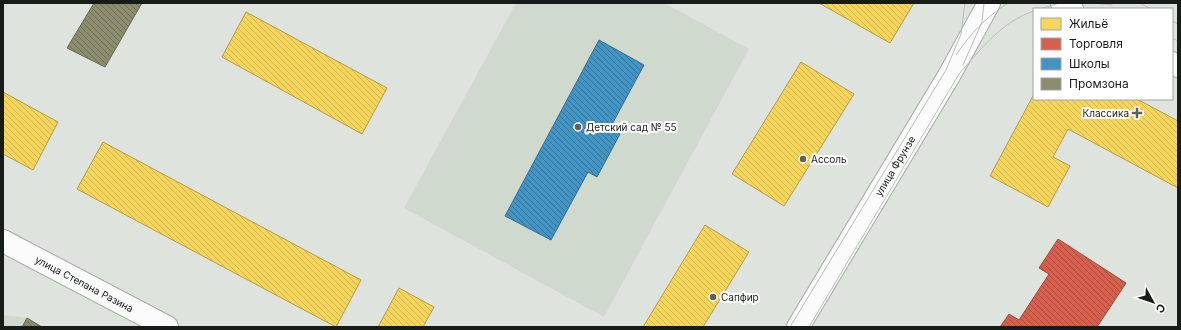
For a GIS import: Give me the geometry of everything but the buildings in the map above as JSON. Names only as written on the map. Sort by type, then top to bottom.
[{"type":"street","name":"улица Фрунзе","points":[[798,327],[950,74],[989,3]]},
{"type":"street","name":"улица Степана Разина","points":[[3,241],[167,327]]},
{"type":"shaded area","name":"Детский сад № 55","points":[[516,3],[664,3],[749,49],[604,317],[404,208]]},
{"type":"shaded area","points":[[3,315],[27,318],[42,327],[3,327]]},
{"type":"tram line","points":[[790,327],[946,70],[961,34],[965,3]]},
{"type":"tram line","points":[[963,65],[982,22],[984,3]]},
{"type":"tram line","points":[[956,55],[979,26],[1008,3]]},
{"type":"tram line","points":[[1043,8],[1059,3]]},
{"type":"tram line","points":[[1092,3],[1112,5]]},
{"type":"tram line","points":[[1140,3],[1149,8]]},
{"type":"tram line","points":[[809,327],[959,74],[992,37],[1012,22],[1033,11]]},
{"type":"tram line","points":[[1173,22],[1178,24]]},
{"type":"tram line","points":[[1173,38],[1178,41]]},
{"type":"place","name":"Классика","points":[[1137,113]]},
{"type":"place","name":"Детский сад № 55","points":[[578,127]]},
{"type":"place","name":"Ассоль","points":[[803,159]]},
{"type":"place","name":"Сапфир","points":[[713,297]]}]
